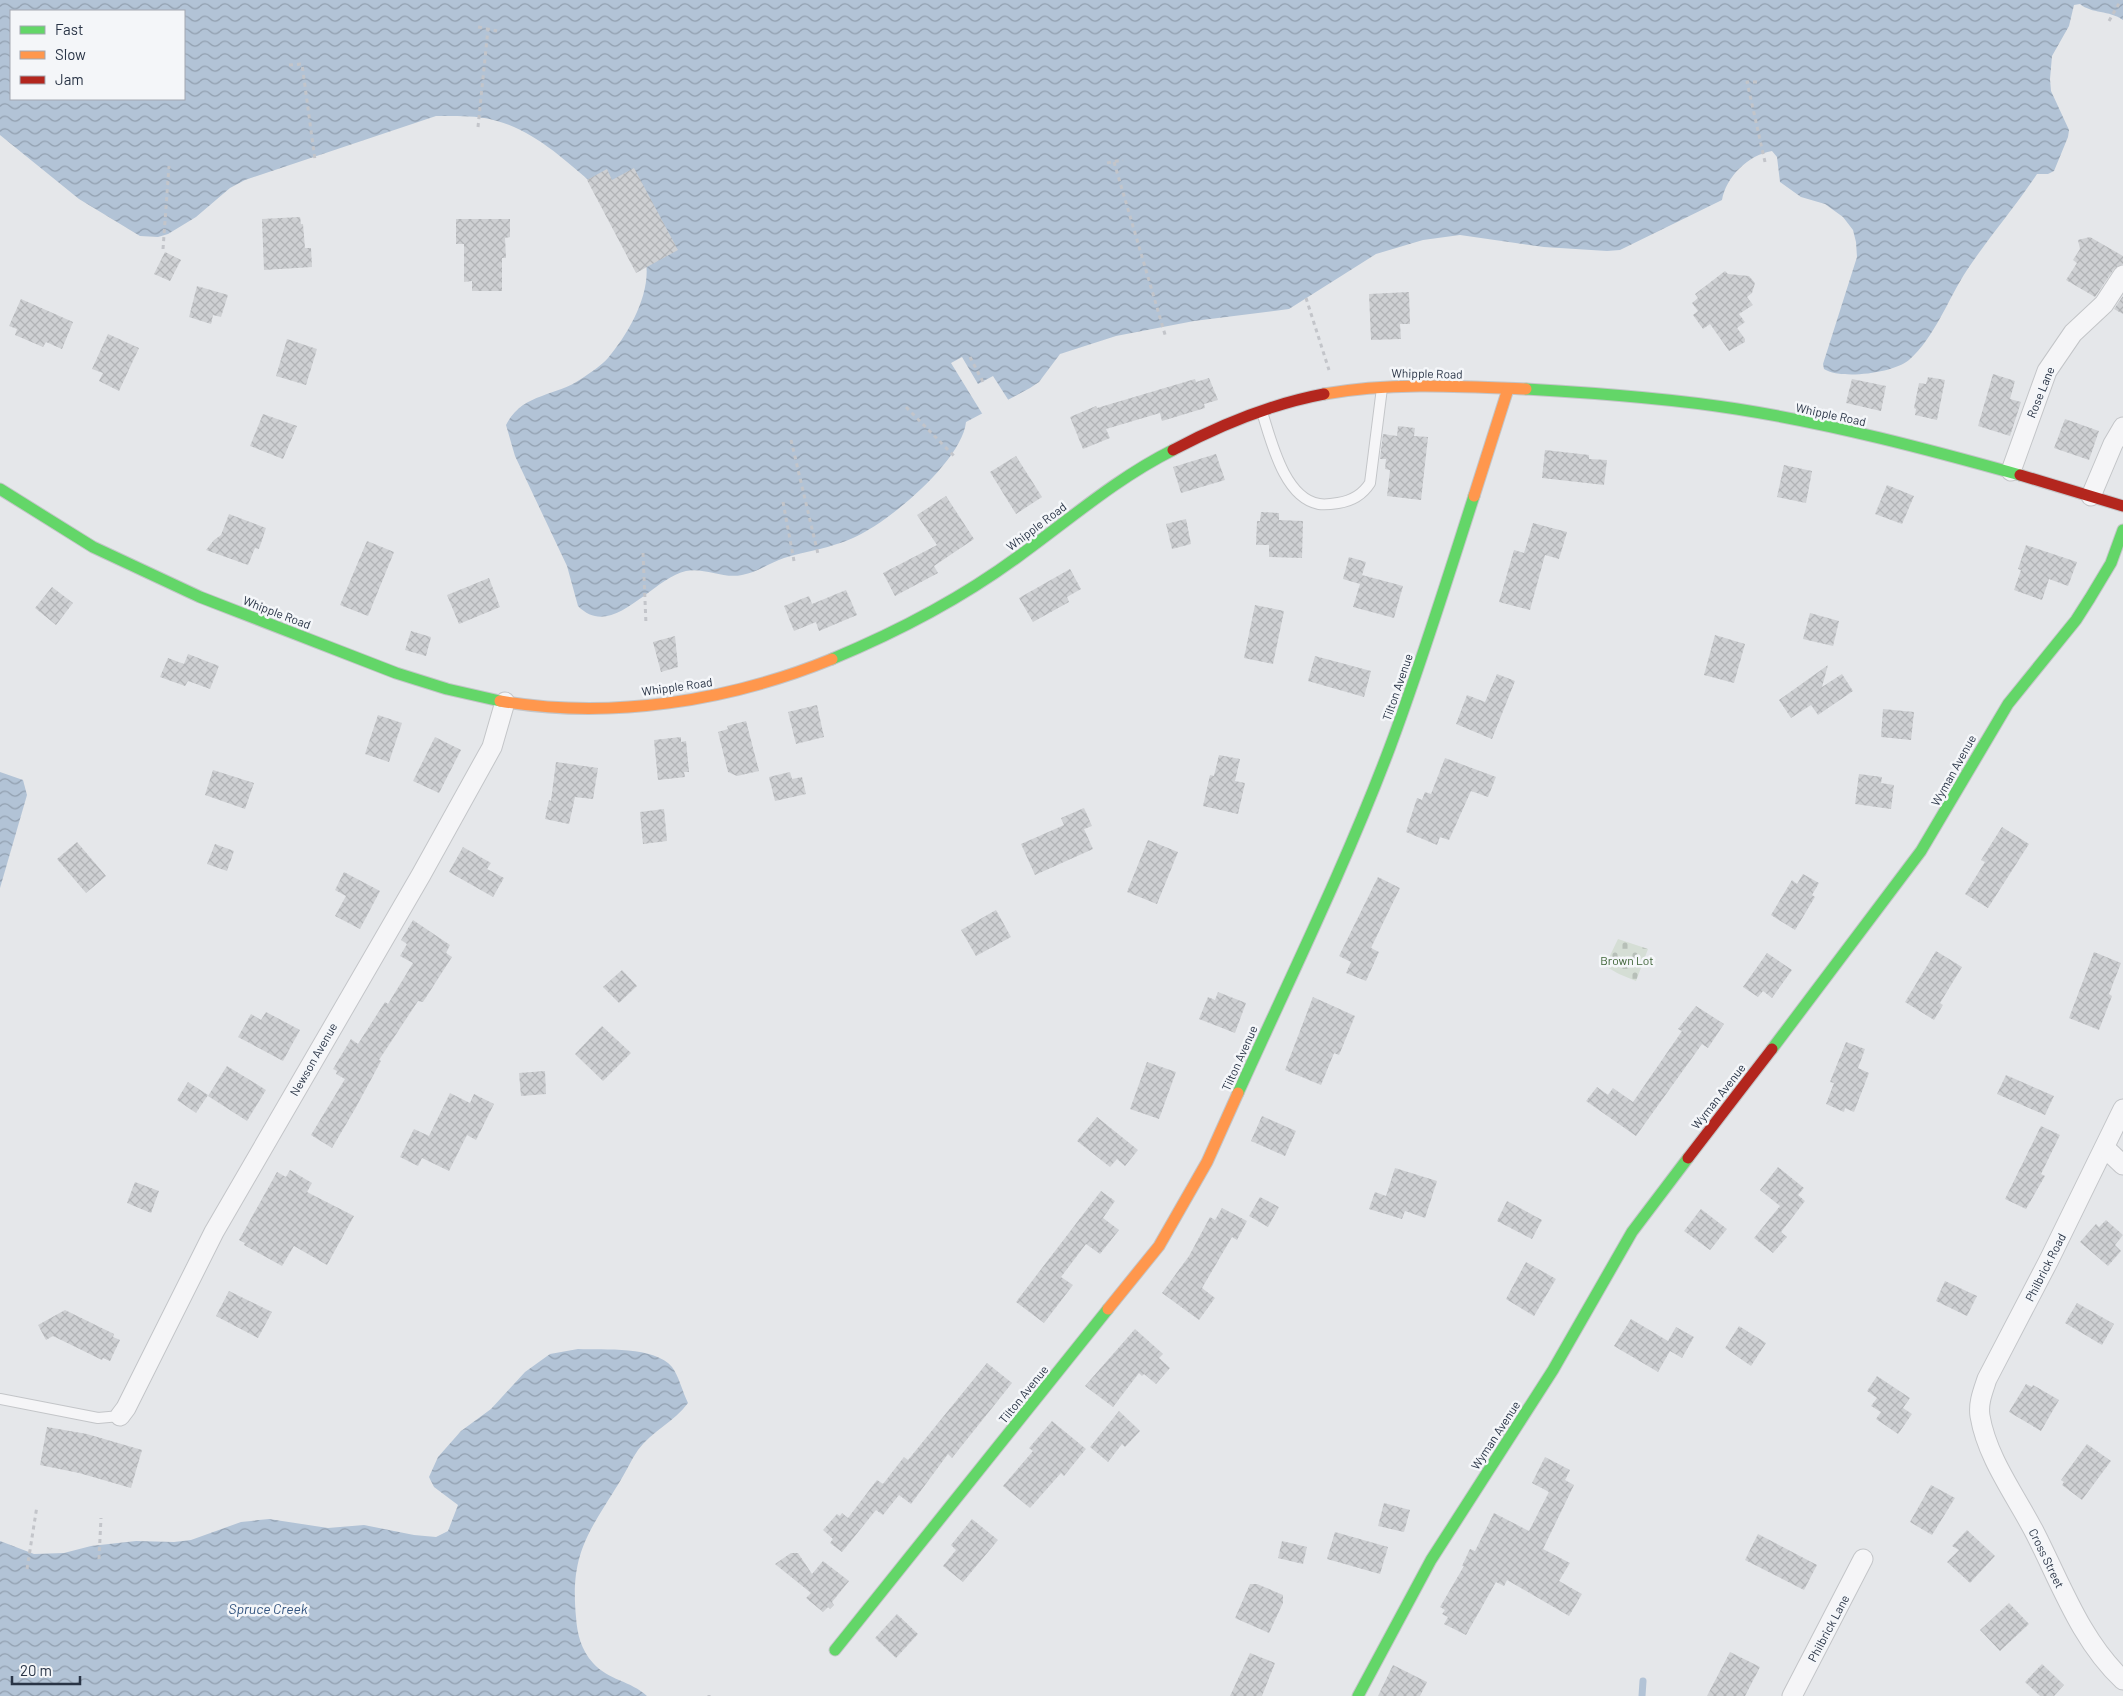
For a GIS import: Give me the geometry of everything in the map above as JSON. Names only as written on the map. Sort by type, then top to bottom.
[{"type":"street","name":"Rose Lane","points":[[2011,471],[2047,371],[2073,332],[2104,304],[2123,275]]},
{"type":"street","name":"Whipple Road","points":[[0,489],[103,552],[170,585],[400,673],[454,691],[505,702],[556,706],[647,706],[726,693],[766,682],[822,661],[904,626],[991,576],[1121,480],[1164,455],[1201,437],[1289,402],[1335,392],[1382,387],[1508,389],[1609,394],[1735,409],[1873,437],[2011,471],[2123,506]]},
{"type":"street","name":"Tilton Avenue","points":[[834,1650],[1159,1246],[1206,1162],[1350,846],[1388,754],[1424,654],[1508,389]]},
{"type":"street","points":[[2092,496],[2112,444],[2123,428]]},
{"type":"street","name":"Wyman Avenue","points":[[1358,1696],[1431,1560],[1553,1370],[1632,1232],[1715,1121],[1836,967],[1921,851],[2008,704],[2076,620],[2090,598],[2111,563],[2123,530]]},
{"type":"street","name":"Newson Avenue","points":[[120,1416],[126,1408],[162,1331],[214,1232],[418,880],[492,748],[505,702]]},
{"type":"street","name":"Philbrick Road","points":[[1983,1428],[1980,1404],[1987,1379],[2106,1148],[2123,1109]]},
{"type":"street","points":[[2106,1148],[2123,1165]]},
{"type":"street","name":"Cross Street","points":[[1983,1428],[1996,1461],[2079,1622],[2104,1658],[2123,1680]]},
{"type":"street","name":"Philbrick Lane","points":[[1792,1696],[1864,1559]]},
{"type":"lane","points":[[1262,412],[1280,463],[1297,491],[1317,504],[1342,502],[1360,495],[1370,483],[1382,387]]},
{"type":"lane","points":[[0,1399],[98,1418],[120,1416]]},
{"type":"path","points":[[2109,21],[2121,0]]},
{"type":"path","points":[[478,27],[497,31]]},
{"type":"path","points":[[478,127],[488,29]]},
{"type":"path","points":[[288,65],[302,64],[315,160]]},
{"type":"path","points":[[1757,82],[1747,82],[1765,162]]},
{"type":"path","points":[[1107,163],[1123,160]]},
{"type":"path","points":[[1114,162],[1166,338]]},
{"type":"path","points":[[163,249],[169,166]]},
{"type":"path","points":[[1306,298],[1335,392]]},
{"type":"path","points":[[970,357],[983,382]]},
{"type":"path","points":[[906,407],[956,458]]},
{"type":"path","points":[[791,440],[818,554]]},
{"type":"path","points":[[783,502],[794,561]]},
{"type":"path","points":[[642,553],[646,624]]},
{"type":"path","points":[[27,1570],[37,1506]]},
{"type":"path","points":[[99,1558],[101,1518]]},
{"type":"green space","name":"Brown Lot","points":[[1618,939],[1648,949],[1636,981],[1605,966]]},
{"type":"water","points":[[0,0],[2123,0],[2123,20],[2080,4],[2074,5],[2069,26],[2052,56],[2051,91],[2069,130],[2054,171],[2048,174],[2037,174],[1967,270],[1934,329],[1918,351],[1902,365],[1880,371],[1854,374],[1842,374],[1824,369],[1823,364],[1857,257],[1856,242],[1853,230],[1843,217],[1825,204],[1801,197],[1780,182],[1777,157],[1772,151],[1755,157],[1740,168],[1728,183],[1722,200],[1620,250],[1607,251],[1544,247],[1460,235],[1423,240],[1376,254],[1289,309],[1194,321],[1116,336],[1060,354],[1039,382],[966,422],[961,438],[952,454],[938,472],[903,505],[868,530],[845,541],[784,558],[742,575],[728,576],[700,570],[686,571],[673,576],[632,605],[604,616],[591,615],[578,606],[567,566],[515,456],[506,425],[521,407],[530,401],[571,385],[605,361],[630,326],[645,288],[646,262],[614,203],[560,156],[524,132],[497,121],[475,117],[436,116],[245,180],[230,188],[196,217],[168,234],[158,237],[140,236],[79,199],[0,135]]},
{"type":"water","points":[[0,772],[23,780],[27,795],[0,888]]},
{"type":"water","name":"Spruce Creek","points":[[578,1349],[628,1350],[654,1355],[672,1367],[688,1403],[676,1416],[650,1437],[635,1454],[590,1531],[579,1560],[576,1577],[577,1623],[580,1641],[585,1653],[599,1669],[647,1696],[0,1696],[0,1541],[34,1554],[64,1553],[91,1546],[136,1541],[174,1542],[191,1540],[241,1522],[269,1519],[328,1528],[364,1525],[414,1535],[436,1537],[448,1531],[458,1505],[434,1487],[429,1477],[438,1457],[461,1431],[491,1409],[525,1372],[550,1354]]},
{"type":"pier","points":[[962,357],[978,384],[993,376],[1009,401],[975,420],[983,415],[951,363]]},
{"type":"building","points":[[634,168],[678,250],[636,273],[587,180],[607,169],[612,180]]},
{"type":"building","points":[[300,217],[301,224],[303,224],[305,248],[311,248],[312,267],[264,270],[262,219]]},
{"type":"building","points":[[456,219],[510,219],[510,237],[505,238],[506,258],[502,258],[502,291],[472,291],[472,281],[464,282],[464,244],[456,244]]},
{"type":"building","points":[[2090,237],[2123,256],[2123,264],[2114,269],[2095,297],[2066,280],[2077,263],[2073,260],[2080,249],[2078,240]]},
{"type":"building","points":[[165,252],[181,260],[170,281],[154,274]]},
{"type":"building","points":[[1725,271],[1728,274],[1749,276],[1755,283],[1752,293],[1747,297],[1753,305],[1739,314],[1745,322],[1737,328],[1745,342],[1729,351],[1710,324],[1703,329],[1693,315],[1698,311],[1692,303],[1698,298],[1695,294]]},
{"type":"building","points":[[197,286],[228,295],[221,317],[213,315],[211,324],[189,317]]},
{"type":"building","points":[[1409,292],[1410,324],[1400,324],[1401,339],[1371,340],[1369,294]]},
{"type":"building","points":[[2123,296],[2123,314],[2114,309]]},
{"type":"building","points":[[21,299],[73,322],[62,349],[46,342],[43,347],[15,335],[17,329],[9,326]]},
{"type":"building","points":[[108,334],[139,348],[119,391],[99,381],[103,373],[92,369]]},
{"type":"building","points":[[287,339],[317,349],[306,385],[276,376]]},
{"type":"building","points":[[1993,374],[2015,381],[2010,399],[2021,402],[2010,436],[1978,426]]},
{"type":"building","points":[[1928,377],[1945,380],[1937,420],[1915,415],[1916,409],[1914,408],[1919,383],[1926,384]]},
{"type":"building","points":[[1209,378],[1218,400],[1204,404],[1205,408],[1162,421],[1160,413],[1106,429],[1110,438],[1083,449],[1070,417],[1096,406],[1097,408],[1195,379],[1196,382]]},
{"type":"building","points":[[1852,379],[1886,386],[1881,411],[1846,403]]},
{"type":"building","points":[[263,414],[297,426],[283,459],[250,446]]},
{"type":"building","points":[[2065,419],[2099,431],[2089,460],[2054,448]]},
{"type":"building","points":[[1398,426],[1415,428],[1414,436],[1428,437],[1421,500],[1387,496],[1390,470],[1385,469],[1386,459],[1380,459],[1383,434],[1397,436]]},
{"type":"building","points":[[1545,450],[1589,455],[1589,459],[1607,460],[1604,485],[1542,478]]},
{"type":"building","points":[[1216,454],[1225,480],[1181,493],[1173,467]]},
{"type":"building","points":[[1016,456],[1042,497],[1016,514],[990,472]]},
{"type":"building","points":[[1784,465],[1812,471],[1806,503],[1777,497]]},
{"type":"building","points":[[1887,485],[1914,496],[1902,524],[1875,514]]},
{"type":"building","points":[[946,496],[974,539],[934,566],[938,573],[895,596],[883,573],[937,545],[917,515]]},
{"type":"building","points":[[1261,512],[1279,513],[1279,520],[1303,521],[1302,558],[1269,557],[1269,545],[1256,545],[1257,521],[1260,521]]},
{"type":"building","points":[[229,514],[266,528],[259,549],[255,548],[248,565],[206,550],[221,535]]},
{"type":"building","points":[[1186,519],[1191,544],[1172,549],[1166,524]]},
{"type":"building","points":[[1533,523],[1567,532],[1559,559],[1545,555],[1530,610],[1499,602],[1514,550],[1524,553]]},
{"type":"building","points":[[367,541],[394,552],[368,616],[340,605]]},
{"type":"building","points":[[2026,545],[2077,562],[2068,586],[2049,579],[2042,600],[2014,590],[2021,570],[2018,569]]},
{"type":"building","points":[[1349,557],[1366,562],[1362,575],[1403,586],[1394,618],[1353,607],[1360,584],[1343,579]]},
{"type":"building","points":[[1070,569],[1081,589],[1067,597],[1069,602],[1033,622],[1019,598]]},
{"type":"building","points":[[489,578],[500,607],[459,624],[447,595]]},
{"type":"building","points":[[52,587],[73,603],[56,625],[35,608]]},
{"type":"building","points":[[846,590],[857,615],[819,631],[816,622],[794,631],[784,606],[809,596],[812,604]]},
{"type":"building","points":[[1255,605],[1284,611],[1273,664],[1244,658]]},
{"type":"building","points":[[1810,613],[1839,621],[1833,646],[1803,639]]},
{"type":"building","points":[[411,631],[431,637],[426,656],[405,650]]},
{"type":"building","points":[[1715,635],[1745,644],[1734,683],[1704,675]]},
{"type":"building","points":[[675,636],[678,667],[661,672],[653,642]]},
{"type":"building","points":[[188,654],[219,666],[210,689],[188,681],[185,686],[160,677],[168,658],[184,664]]},
{"type":"building","points":[[1315,656],[1371,671],[1364,697],[1308,681]]},
{"type":"building","points":[[1828,665],[1822,687],[1842,674],[1853,691],[1818,715],[1811,705],[1791,718],[1779,700]]},
{"type":"building","points":[[1497,674],[1515,681],[1492,739],[1456,724],[1467,695],[1485,702]]},
{"type":"building","points":[[817,705],[824,737],[796,744],[788,712]]},
{"type":"building","points":[[1883,709],[1914,712],[1911,740],[1881,737]]},
{"type":"building","points":[[378,715],[402,723],[389,762],[365,754]]},
{"type":"building","points":[[746,721],[759,771],[737,776],[728,772],[718,732],[728,729],[727,726]]},
{"type":"building","points":[[435,737],[461,750],[439,793],[413,781]]},
{"type":"building","points":[[681,737],[681,742],[686,741],[689,772],[684,772],[685,777],[658,780],[654,740]]},
{"type":"building","points":[[1219,755],[1240,759],[1235,781],[1245,783],[1238,814],[1203,806],[1210,775],[1214,776]]},
{"type":"building","points":[[1445,758],[1496,777],[1488,797],[1471,791],[1449,840],[1440,837],[1437,845],[1406,832],[1417,798],[1422,800],[1425,792],[1431,794]]},
{"type":"building","points":[[556,762],[598,768],[593,799],[575,797],[569,824],[545,819],[549,800],[551,801]]},
{"type":"building","points":[[213,770],[254,783],[245,809],[205,795]]},
{"type":"building","points":[[790,772],[792,779],[802,777],[806,794],[775,801],[769,777]]},
{"type":"building","points":[[1859,774],[1882,777],[1881,783],[1894,785],[1891,809],[1855,804]]},
{"type":"building","points":[[1084,808],[1092,826],[1084,829],[1093,849],[1035,875],[1021,844],[1064,825],[1061,818]]},
{"type":"building","points":[[664,809],[667,841],[643,844],[640,812]]},
{"type":"building","points":[[2002,827],[2029,844],[1988,908],[1965,894],[1985,862],[1981,860]]},
{"type":"building","points":[[1148,840],[1178,852],[1157,904],[1127,892]]},
{"type":"building","points":[[77,842],[106,876],[86,893],[57,859]]},
{"type":"building","points":[[215,844],[234,851],[227,871],[207,864]]},
{"type":"building","points":[[463,847],[491,863],[487,869],[504,878],[493,897],[449,872]]},
{"type":"building","points":[[344,872],[380,891],[360,929],[335,916],[346,896],[335,890]]},
{"type":"building","points":[[1803,874],[1819,883],[1812,895],[1815,897],[1795,930],[1771,915],[1792,880],[1797,884]]},
{"type":"building","points":[[1378,877],[1400,888],[1371,948],[1379,952],[1366,981],[1346,973],[1351,962],[1339,956]]},
{"type":"building","points":[[996,910],[1011,937],[976,956],[961,930]]},
{"type":"building","points":[[413,920],[450,945],[446,953],[452,957],[423,1002],[418,1001],[379,1060],[381,1061],[332,1148],[311,1135],[345,1079],[336,1074],[337,1071],[333,1069],[351,1039],[358,1044],[385,1002],[388,1004],[413,963],[400,956],[407,944],[401,940]]},
{"type":"building","points":[[1936,951],[1962,967],[1940,1003],[1943,1005],[1934,1020],[1905,1002]]},
{"type":"building","points":[[2094,952],[2121,963],[2109,994],[2112,996],[2099,1030],[2069,1018]]},
{"type":"building","points":[[1767,953],[1792,970],[1772,998],[1763,991],[1758,997],[1743,987]]},
{"type":"building","points":[[622,970],[637,986],[619,1003],[603,987]]},
{"type":"building","points":[[1218,992],[1246,1003],[1235,1033],[1199,1019],[1208,997],[1215,1000]]},
{"type":"building","points":[[1313,997],[1355,1016],[1339,1055],[1334,1053],[1321,1085],[1285,1070]]},
{"type":"building","points":[[1696,1006],[1724,1024],[1708,1048],[1702,1044],[1636,1136],[1586,1101],[1597,1087],[1608,1095],[1613,1088],[1633,1102],[1682,1031],[1678,1029]]},
{"type":"building","points":[[266,1012],[300,1030],[283,1061],[238,1037],[251,1014],[261,1020]]},
{"type":"building","points":[[602,1026],[631,1053],[603,1081],[575,1054]]},
{"type":"building","points":[[1846,1042],[1865,1049],[1858,1068],[1869,1073],[1854,1112],[1845,1108],[1844,1112],[1826,1104],[1834,1083],[1830,1082]]},
{"type":"building","points":[[1147,1062],[1176,1072],[1159,1119],[1130,1109]]},
{"type":"building","points":[[227,1066],[266,1090],[247,1121],[208,1096]]},
{"type":"building","points":[[545,1071],[546,1094],[521,1096],[519,1073]]},
{"type":"building","points":[[2006,1075],[2054,1096],[2045,1115],[1997,1094]]},
{"type":"building","points":[[188,1082],[208,1095],[196,1113],[177,1100]]},
{"type":"building","points":[[450,1093],[470,1103],[474,1094],[494,1104],[476,1140],[467,1135],[449,1171],[422,1158],[418,1166],[400,1157],[414,1129],[429,1136]]},
{"type":"building","points":[[1262,1116],[1296,1131],[1285,1156],[1251,1141]]},
{"type":"building","points":[[1097,1117],[1138,1150],[1125,1166],[1117,1159],[1110,1167],[1077,1141]]},
{"type":"building","points":[[2041,1126],[2060,1135],[2041,1174],[2045,1176],[2026,1209],[2005,1199]]},
{"type":"building","points":[[1778,1167],[1804,1188],[1798,1195],[1805,1201],[1781,1232],[1787,1237],[1773,1253],[1754,1238],[1780,1206],[1760,1190]]},
{"type":"building","points":[[1395,1168],[1437,1181],[1425,1218],[1405,1211],[1402,1219],[1369,1209],[1375,1192],[1386,1196]]},
{"type":"building","points":[[290,1170],[312,1183],[307,1192],[354,1216],[327,1265],[294,1246],[282,1266],[244,1245],[245,1243],[239,1240],[277,1172],[286,1177]]},
{"type":"building","points":[[135,1182],[159,1191],[151,1213],[127,1203]]},
{"type":"building","points":[[1101,1191],[1115,1201],[1103,1218],[1119,1230],[1100,1254],[1086,1244],[1061,1277],[1073,1285],[1044,1323],[1016,1302]]},
{"type":"building","points":[[1260,1197],[1279,1207],[1268,1227],[1249,1216]]},
{"type":"building","points":[[1507,1201],[1542,1220],[1532,1239],[1497,1221]]},
{"type":"building","points":[[1222,1208],[1247,1221],[1237,1240],[1232,1237],[1202,1288],[1215,1298],[1199,1320],[1162,1293],[1189,1256],[1210,1217],[1215,1220]]},
{"type":"building","points":[[1701,1209],[1727,1229],[1710,1250],[1684,1231]]},
{"type":"building","points":[[2106,1220],[2123,1235],[2115,1245],[2121,1251],[2108,1266],[2080,1242],[2096,1224],[2099,1227]]},
{"type":"building","points":[[1526,1262],[1556,1279],[1534,1316],[1506,1299]]},
{"type":"building","points":[[1945,1281],[1977,1296],[1967,1316],[1936,1301]]},
{"type":"building","points":[[229,1291],[272,1312],[258,1338],[216,1316]]},
{"type":"building","points":[[2077,1303],[2114,1324],[2102,1345],[2065,1323]]},
{"type":"building","points":[[65,1310],[114,1334],[113,1337],[120,1340],[110,1361],[103,1358],[102,1360],[53,1336],[46,1340],[38,1325]]},
{"type":"building","points":[[1631,1319],[1668,1341],[1676,1327],[1694,1337],[1682,1358],[1670,1351],[1658,1372],[1614,1346]]},
{"type":"building","points":[[1739,1326],[1766,1343],[1751,1366],[1725,1348]]},
{"type":"building","points":[[1135,1329],[1163,1354],[1159,1358],[1170,1368],[1156,1384],[1144,1374],[1142,1376],[1139,1373],[1113,1407],[1085,1386]]},
{"type":"building","points":[[987,1363],[1012,1383],[952,1458],[948,1454],[911,1504],[899,1495],[883,1515],[876,1510],[842,1552],[830,1543],[833,1539],[823,1530],[837,1514],[840,1516],[842,1513],[848,1518],[877,1480],[883,1484],[904,1457],[908,1460]]},
{"type":"building","points":[[1877,1376],[1910,1398],[1903,1408],[1912,1414],[1898,1434],[1876,1419],[1881,1412],[1871,1406],[1877,1398],[1867,1391]]},
{"type":"building","points":[[2026,1384],[2032,1387],[2033,1385],[2059,1400],[2041,1431],[2009,1412]]},
{"type":"building","points":[[1119,1411],[1140,1431],[1125,1447],[1122,1444],[1108,1462],[1090,1447]]},
{"type":"building","points":[[1052,1421],[1086,1449],[1064,1476],[1061,1473],[1030,1508],[1003,1486],[1033,1451],[1029,1448]]},
{"type":"building","points":[[47,1427],[87,1434],[142,1450],[131,1488],[79,1473],[40,1465]]},
{"type":"building","points":[[2087,1444],[2111,1461],[2082,1500],[2062,1485],[2064,1482],[2061,1480]]},
{"type":"building","points":[[1545,1457],[1570,1470],[1565,1480],[1574,1485],[1543,1549],[1570,1563],[1559,1581],[1582,1594],[1569,1616],[1507,1580],[1504,1586],[1496,1582],[1466,1635],[1444,1624],[1448,1617],[1442,1614],[1445,1610],[1440,1607],[1464,1566],[1462,1566],[1470,1549],[1475,1551],[1494,1513],[1529,1531],[1549,1492],[1532,1483]]},
{"type":"building","points":[[1931,1485],[1955,1498],[1932,1535],[1910,1522]]},
{"type":"building","points":[[1384,1503],[1410,1510],[1404,1532],[1378,1526]]},
{"type":"building","points":[[972,1519],[998,1540],[963,1582],[943,1566],[956,1550],[951,1545]]},
{"type":"building","points":[[1967,1530],[1995,1556],[1970,1583],[1947,1562],[1959,1550],[1952,1546]]},
{"type":"building","points":[[1335,1532],[1388,1547],[1380,1574],[1327,1559]]},
{"type":"building","points":[[1758,1534],[1817,1565],[1804,1590],[1745,1560]]},
{"type":"building","points":[[1282,1541],[1307,1547],[1303,1564],[1278,1558]]},
{"type":"building","points":[[791,1553],[798,1553],[812,1574],[823,1561],[849,1581],[832,1602],[834,1605],[830,1609],[828,1607],[823,1612],[806,1598],[811,1593],[775,1564]]},
{"type":"building","points":[[1250,1584],[1257,1584],[1283,1595],[1283,1603],[1269,1633],[1235,1618]]},
{"type":"building","points":[[2009,1603],[2029,1624],[2000,1651],[1980,1630]]},
{"type":"building","points":[[897,1614],[918,1634],[896,1658],[875,1638]]},
{"type":"building","points":[[1730,1652],[1760,1667],[1745,1696],[1707,1696]]},
{"type":"building","points":[[1250,1653],[1275,1663],[1262,1696],[1230,1696]]},
{"type":"building","points":[[2042,1664],[2064,1685],[2054,1696],[2040,1696],[2025,1682]]},
{"type":"building","points":[[1393,1665],[1427,1682],[1420,1696],[1378,1696]]},
{"type":"waterway","points":[[1642,1696],[1643,1681]]},
{"type":"traffic: fast","points":[[1526,389],[1658,399],[1773,415],[1879,438],[2020,475]]},
{"type":"traffic: fast","points":[[832,659],[905,626],[975,586],[1019,556],[1113,486],[1173,450]]},
{"type":"traffic: fast","points":[[0,489],[93,547],[200,597],[396,673],[447,689],[500,701]]},
{"type":"traffic: fast","points":[[1238,1093],[1336,878],[1373,791],[1434,622],[1474,496]]},
{"type":"traffic: fast","points":[[1772,1049],[1921,851],[2008,704],[2076,620],[2090,598],[2111,563],[2123,530]]},
{"type":"traffic: fast","points":[[1358,1696],[1431,1560],[1553,1370],[1632,1232],[1688,1158]]},
{"type":"traffic: fast","points":[[835,1650],[1108,1309]]},
{"type":"traffic: slow","points":[[1324,394],[1399,386],[1526,389]]},
{"type":"traffic: slow","points":[[1474,496],[1508,389]]},
{"type":"traffic: slow","points":[[500,701],[584,708],[627,707],[669,703],[711,696],[752,686],[793,674],[832,659]]},
{"type":"traffic: slow","points":[[1108,1309],[1159,1246],[1207,1162],[1238,1093]]},
{"type":"traffic: jam","points":[[1173,450],[1246,416],[1285,403],[1324,394]]},
{"type":"traffic: jam","points":[[2020,475],[2123,506]]},
{"type":"traffic: jam","points":[[1688,1158],[1772,1049]]}]
